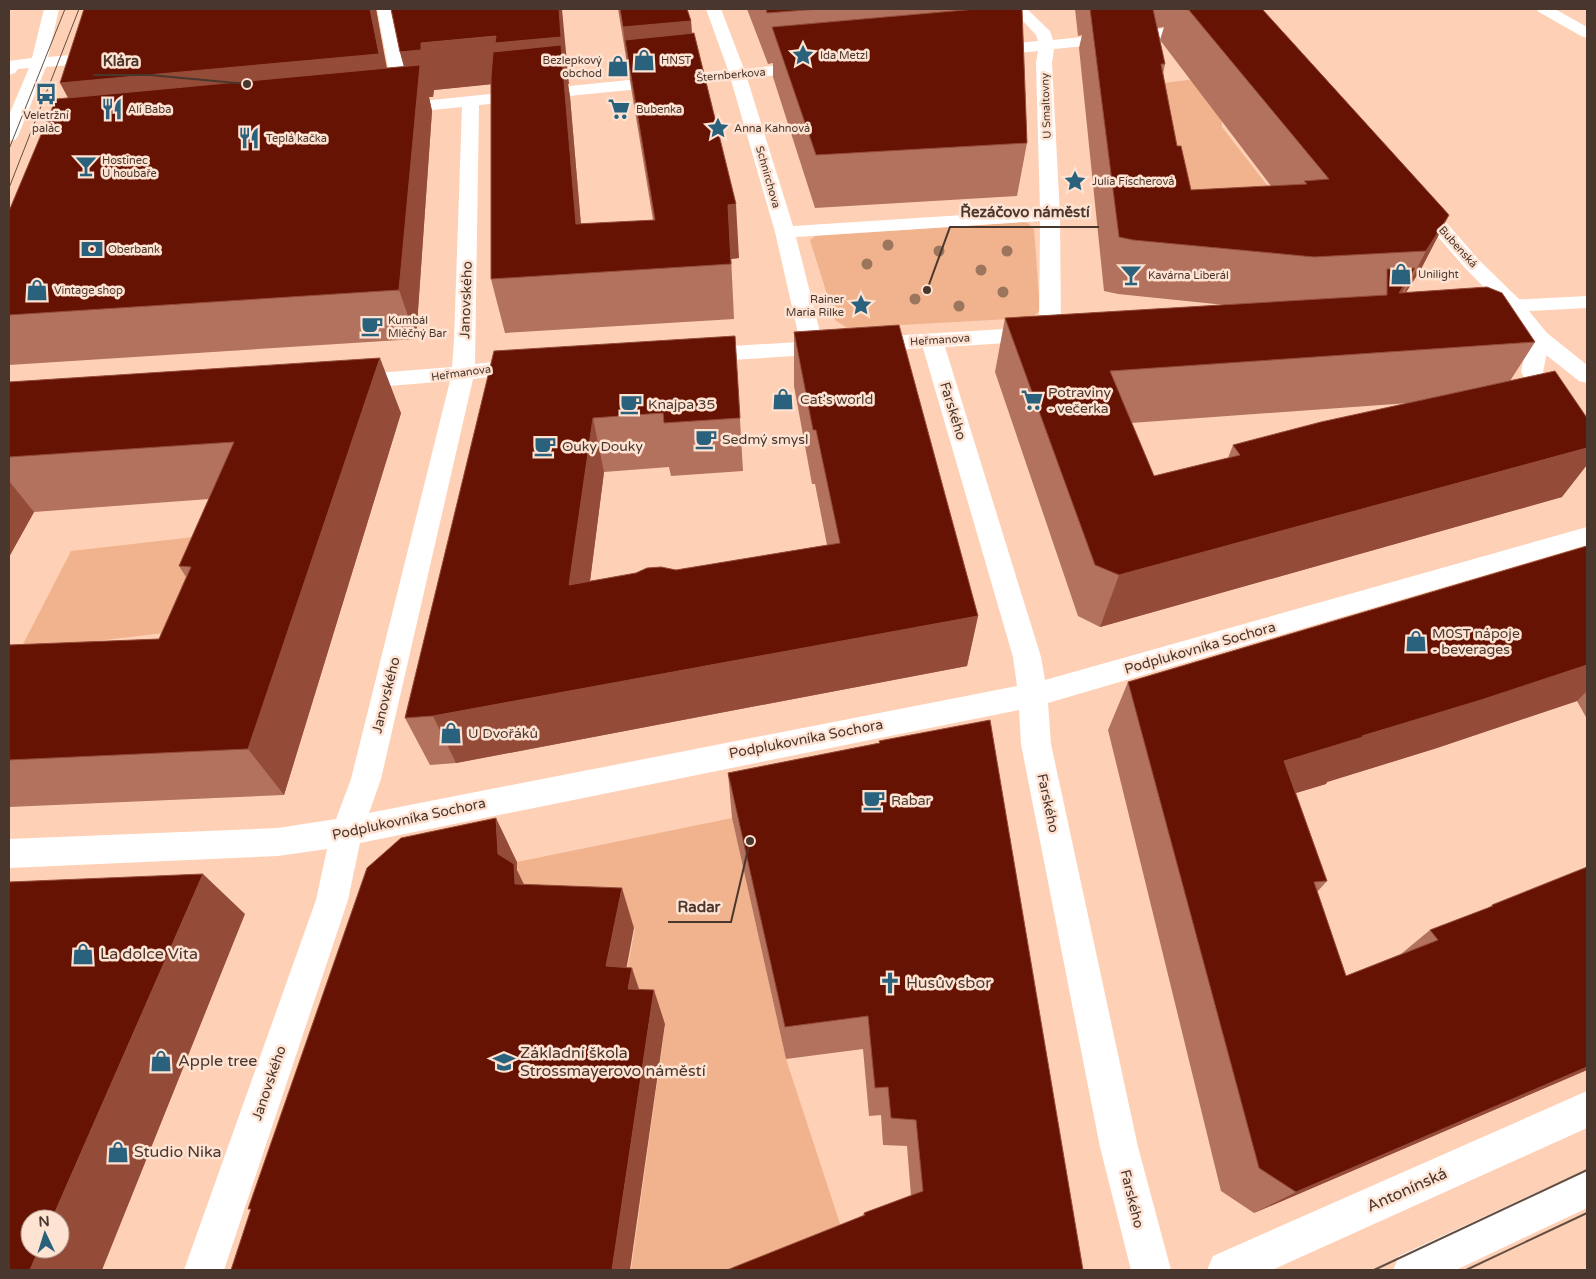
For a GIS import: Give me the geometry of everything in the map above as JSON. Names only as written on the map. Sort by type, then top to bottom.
[{"type":"street","points":[[9,136],[39,63],[51,9]]},
{"type":"street","points":[[384,9],[405,108]]},
{"type":"street","name":"Schnirchova","points":[[714,9],[737,74],[785,232],[813,348]]},
{"type":"street","points":[[1019,9],[1044,34],[1047,45]]},
{"type":"street","points":[[1544,9],[1587,33]]},
{"type":"street","points":[[967,52],[1212,29]]},
{"type":"street","points":[[76,78],[86,42]]},
{"type":"street","name":"U Smaltovny","points":[[1047,45],[1044,63],[1050,215],[1060,332]]},
{"type":"street","points":[[9,70],[12,65],[82,59]]},
{"type":"street","name":"Šternberkova","points":[[375,111],[831,65]]},
{"type":"street","name":"Janovského","points":[[204,1270],[332,900],[347,832],[366,779],[463,373],[471,101]]},
{"type":"street","name":"Bubenská","points":[[1406,190],[1472,264],[1513,305],[1539,338],[1587,376]]},
{"type":"street","points":[[785,232],[1050,215]]},
{"type":"street","points":[[1464,308],[1587,302]]},
{"type":"street","name":"Bubenská","points":[[1513,305],[1587,354]]},
{"type":"street","name":"Heřmanova","points":[[673,357],[1060,332]]},
{"type":"street","points":[[1539,338],[1532,372],[1536,381],[1587,454]]},
{"type":"street","name":"Farského","points":[[932,340],[1027,657],[1034,695],[1036,744],[1040,764],[1119,1148],[1151,1270]]},
{"type":"street","name":"Heřmanova","points":[[330,384],[545,364]]},
{"type":"street","name":"Podplukovníka Sochora","points":[[9,854],[278,842],[347,832],[413,817],[1034,695],[1587,536]]},
{"type":"street","name":"Antonínská","points":[[1227,1270],[1587,1109]]},
{"type":"street","points":[[1413,1270],[1587,1188]]},
{"type":"shaded area","points":[[1195,79],[1222,122],[1222,127],[1295,221],[1177,227],[1156,84]]},
{"type":"shaded area","points":[[1028,223],[1034,229],[1040,310],[1034,316],[1026,318],[847,328],[835,320],[810,240],[815,236]]},
{"type":"shaded area","points":[[220,534],[181,631],[20,650],[71,551]]},
{"type":"shaded area","points":[[732,818],[786,1059],[846,1242],[771,1270],[631,1270],[665,1026],[642,1024],[621,1003],[635,928],[535,924],[519,895],[517,862]]},
{"type":"building","points":[[84,9],[370,9],[379,54],[60,83]]},
{"type":"building","points":[[391,9],[559,9],[561,37],[495,43],[496,36],[421,43],[421,50],[400,52]]},
{"type":"building","points":[[620,9],[687,9],[691,21],[623,27]]},
{"type":"building","points":[[766,9],[819,9],[767,13]]},
{"type":"building","points":[[976,9],[1022,9],[1027,143],[816,155],[772,27]]},
{"type":"building","points":[[1090,9],[1153,9],[1165,64],[1161,64],[1177,146],[1181,146],[1191,190],[1307,184],[1304,181],[1329,179],[1188,9],[1262,9],[1449,215],[1426,251],[1314,257],[1133,240],[1119,237]]},
{"type":"building","points":[[694,33],[736,204],[728,205],[731,264],[491,279],[491,77],[493,52],[561,45],[576,224],[655,220],[625,40]]},
{"type":"building","points":[[420,65],[399,290],[9,315],[9,211],[56,99]]},
{"type":"building","points":[[1415,268],[1399,293],[1487,287],[1502,293],[1535,342],[1110,371],[1154,476],[1240,455],[1233,445],[1321,422],[1555,371],[1587,418],[1587,448],[1119,575],[1095,565],[1005,318],[1387,295],[1387,269]]},
{"type":"building","points":[[899,325],[978,616],[433,716],[405,718],[494,351],[735,336],[740,418],[664,423],[663,413],[593,418],[569,585],[636,573],[647,568],[661,567],[676,570],[840,543],[816,430],[813,430],[794,332]]},
{"type":"building","points":[[380,358],[248,749],[9,760],[9,645],[159,639],[191,567],[179,566],[234,442],[9,457],[9,382]]},
{"type":"building","points":[[1587,546],[1587,665],[1284,761],[1327,881],[1314,882],[1346,976],[1438,940],[1430,930],[1587,867],[1587,1067],[1296,1192],[1259,1168],[1128,682]]},
{"type":"building","points":[[990,720],[1083,1270],[727,1270],[865,1215],[864,1213],[923,1191],[916,1120],[891,1118],[888,1087],[875,1088],[868,1016],[785,1027],[728,773]]},
{"type":"building","name":"Základní škola Strossmayerovo náměstí","points":[[496,818],[498,854],[514,864],[515,884],[622,888],[606,966],[632,968],[628,989],[654,990],[612,1270],[231,1270],[251,1209],[248,1209],[367,868],[401,838]]},
{"type":"building","points":[[203,874],[56,1209],[20,1209],[20,1259],[35,1259],[30,1270],[9,1270],[9,882]]},
{"type":"tram line","points":[[9,149],[65,9]]},
{"type":"tram line","points":[[9,188],[79,9]]},
{"type":"tram line","points":[[1374,1270],[1587,1170]]},
{"type":"tram line","points":[[1466,1270],[1587,1213]]},
{"type":"place","name":"Ida Metzl","points":[[803,55]]},
{"type":"place","name":"HNST","points":[[644,60]]},
{"type":"place","name":"Bezlepkový obchod","points":[[618,66]]},
{"type":"place","name":"Klára","points":[[247,84]]},
{"type":"place","name":"Veletržní palác","points":[[46,94]]},
{"type":"place","name":"Ali Baba","points":[[112,109]]},
{"type":"place","name":"Bubenka","points":[[619,109]]},
{"type":"place","name":"Anna Kahnová","points":[[718,128]]},
{"type":"place","name":"Teplá kačka","points":[[249,138]]},
{"type":"place","name":"Hostinec U houbaře","points":[[86,166]]},
{"type":"place","name":"Julia Fischerová","points":[[1075,181]]},
{"type":"place","name":"Oberbank","points":[[92,249]]},
{"type":"place","name":"Unilight","points":[[1401,274]]},
{"type":"place","name":"Kavárna Liberál","points":[[1131,275]]},
{"type":"place","name":"Vintage shop","points":[[37,290]]},
{"type":"place","name":"Řezáčovo náměstí","points":[[927,290]]},
{"type":"place","name":"Rainer Maria Rilke","points":[[861,305]]},
{"type":"place","name":"Kumbál Mléčný Bar","points":[[372,326]]},
{"type":"place","name":"Cat's world","points":[[783,399]]},
{"type":"place","name":"Potraviny - večerka","points":[[1032,400]]},
{"type":"place","name":"Knajpa 35","points":[[631,404]]},
{"type":"place","name":"Sedmý smysl","points":[[706,439]]},
{"type":"place","name":"Ouky Douky","points":[[545,446]]},
{"type":"place","name":"M0ST nápoje - beverages","points":[[1416,641]]},
{"type":"place","name":"U Dvořáků","points":[[451,733]]},
{"type":"place","name":"Rabar","points":[[874,800]]},
{"type":"place","name":"Radar","points":[[750,841]]},
{"type":"place","name":"La dolce Vita","points":[[83,954]]},
{"type":"place","name":"Husův sbor","points":[[890,983]]},
{"type":"place","name":"Apple tree","points":[[161,1061]]},
{"type":"place","name":"Základní škola Strossmayerovo náměstí","points":[[504,1062]]},
{"type":"place","name":"Studio Nika","points":[[118,1152]]}]
